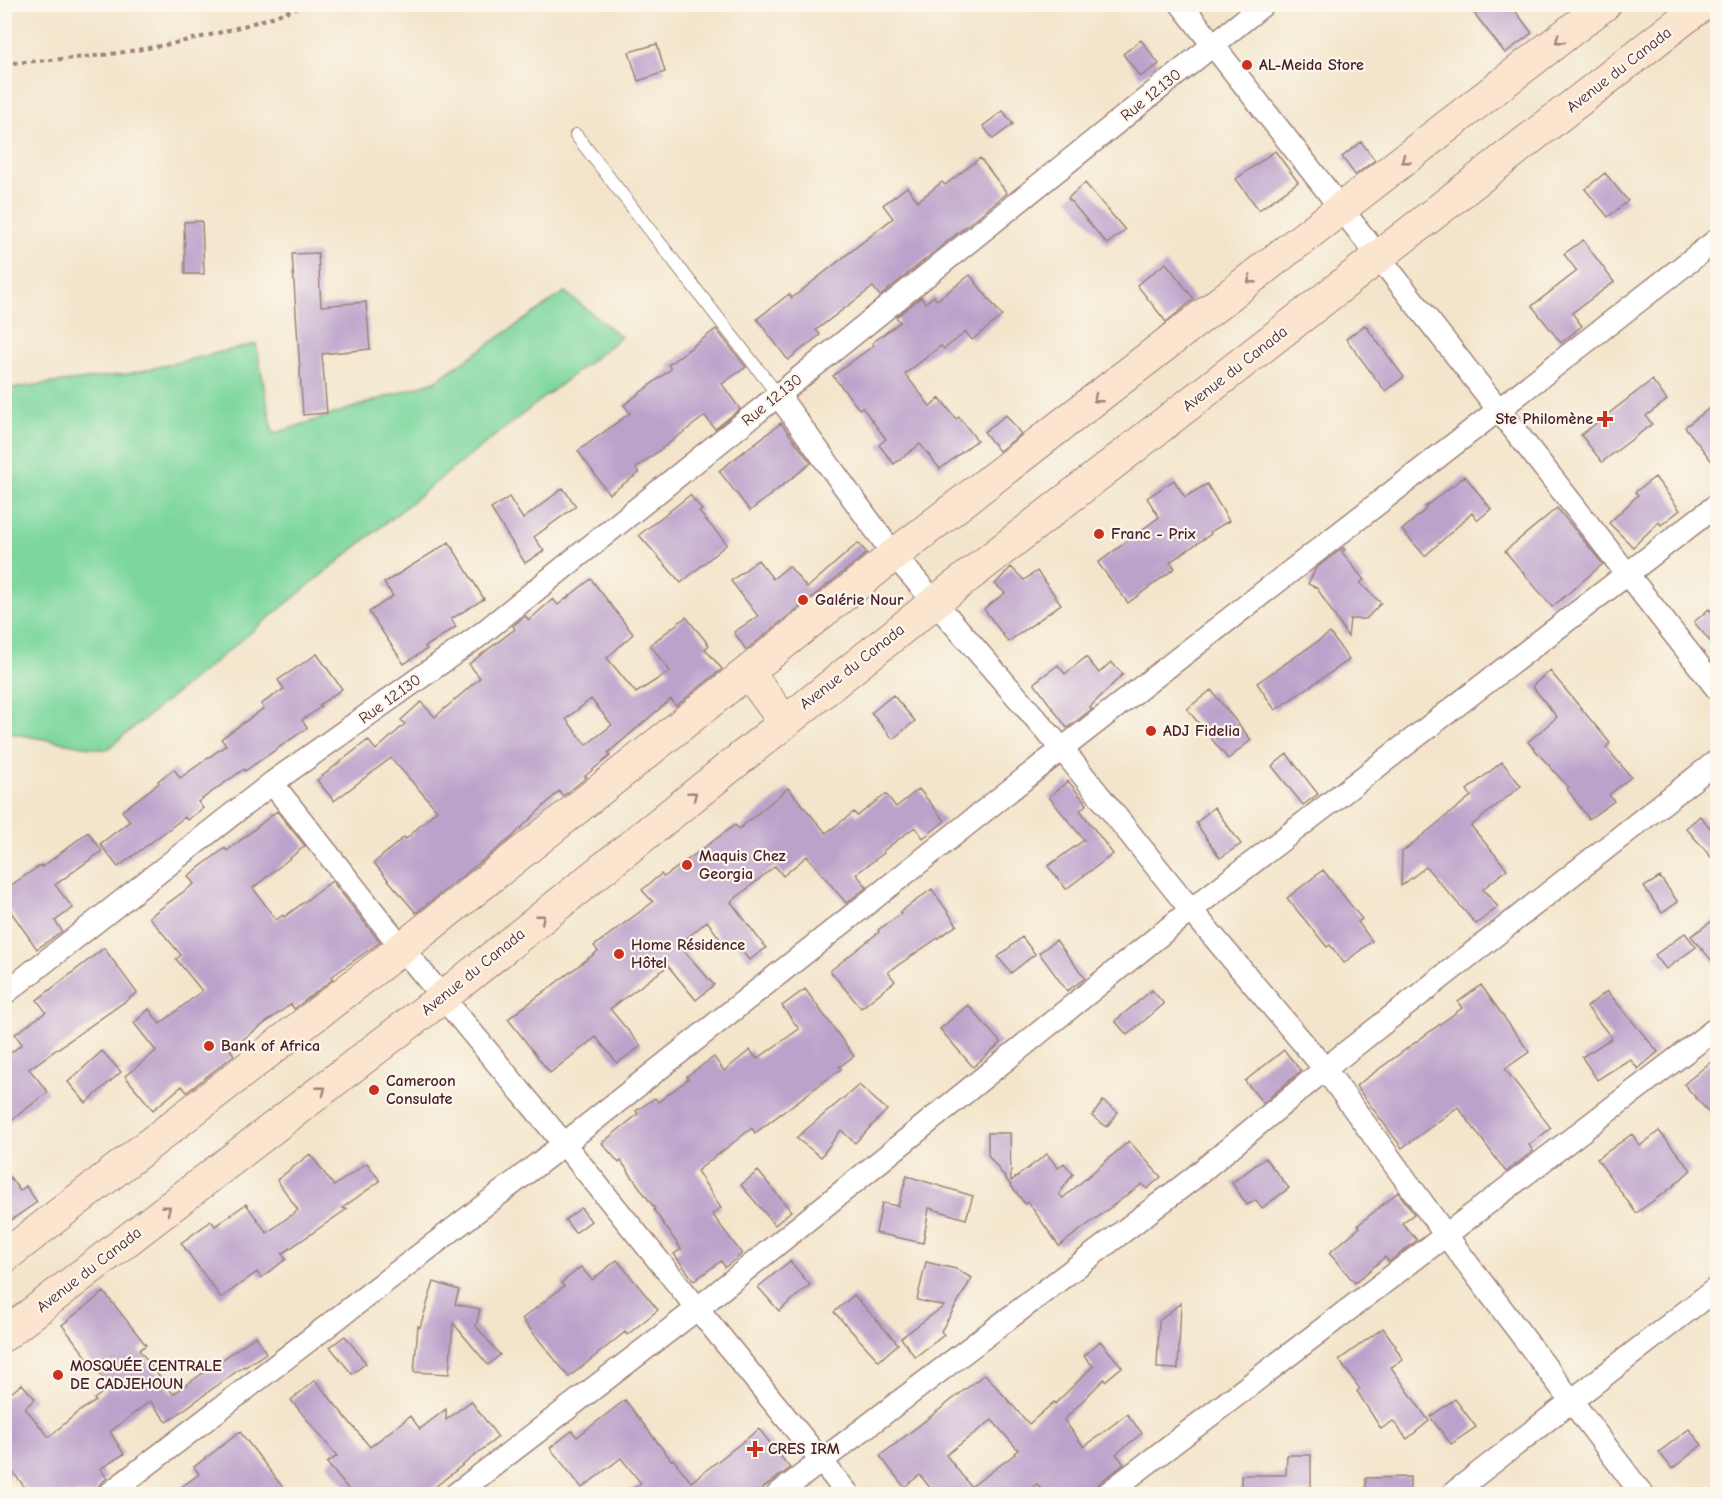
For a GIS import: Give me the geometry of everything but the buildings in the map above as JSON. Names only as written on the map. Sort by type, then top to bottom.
[{"type":"main road","points":[[4,1257],[402,948],[894,555],[1605,4]]},
{"type":"main road","name":"Avenue du Canada","points":[[4,1335],[443,997],[784,721],[1703,4]]},
{"type":"main road","points":[[748,672],[784,721]]},
{"type":"street","points":[[1181,4],[1718,690]]},
{"type":"street","name":"Rue 12.130","points":[[4,994],[272,783],[480,635],[1264,4]]},
{"type":"street","points":[[109,1494],[564,1144],[1062,749],[1718,239]]},
{"type":"street","points":[[778,395],[894,555],[1062,749],[1191,910],[1325,1069],[1445,1234],[1642,1494]]},
{"type":"street","points":[[456,1494],[697,1309],[1191,910],[1718,504]]},
{"type":"street","points":[[778,1494],[1182,1186],[1325,1069],[1718,760]]},
{"type":"street","points":[[272,783],[402,948],[848,1494]]},
{"type":"street","points":[[1107,1494],[1718,1027]]},
{"type":"street","points":[[1452,1494],[1718,1287]]},
{"type":"lane","points":[[576,135],[778,395]]},
{"type":"path","points":[[4,64],[110,55],[265,21],[307,4]]},
{"type":"green space","points":[[565,292],[621,337],[441,478],[106,750],[5,732],[5,389],[128,374],[256,344],[273,434],[435,381]]},
{"type":"place","name":"AL-Meida Store","points":[[1247,65]]},
{"type":"place","name":"Ste Philomène","points":[[1605,419]]},
{"type":"place","name":"Franc - Prix","points":[[1099,534]]},
{"type":"place","name":"Galérie Nour","points":[[803,600]]},
{"type":"place","name":"ADJ Fidelia","points":[[1151,731]]},
{"type":"place","name":"Maquis Chez Georgia","points":[[687,865]]},
{"type":"place","name":"Home Résidence Hôtel","points":[[619,954]]},
{"type":"place","name":"Bank of Africa","points":[[209,1046]]},
{"type":"place","name":"Cameroon Consulate","points":[[374,1090]]},
{"type":"place","name":"MOSQUÉE CENTRALE DE CADJEHOUN","points":[[58,1375]]},
{"type":"place","name":"CRES IRM","points":[[755,1449]]}]
